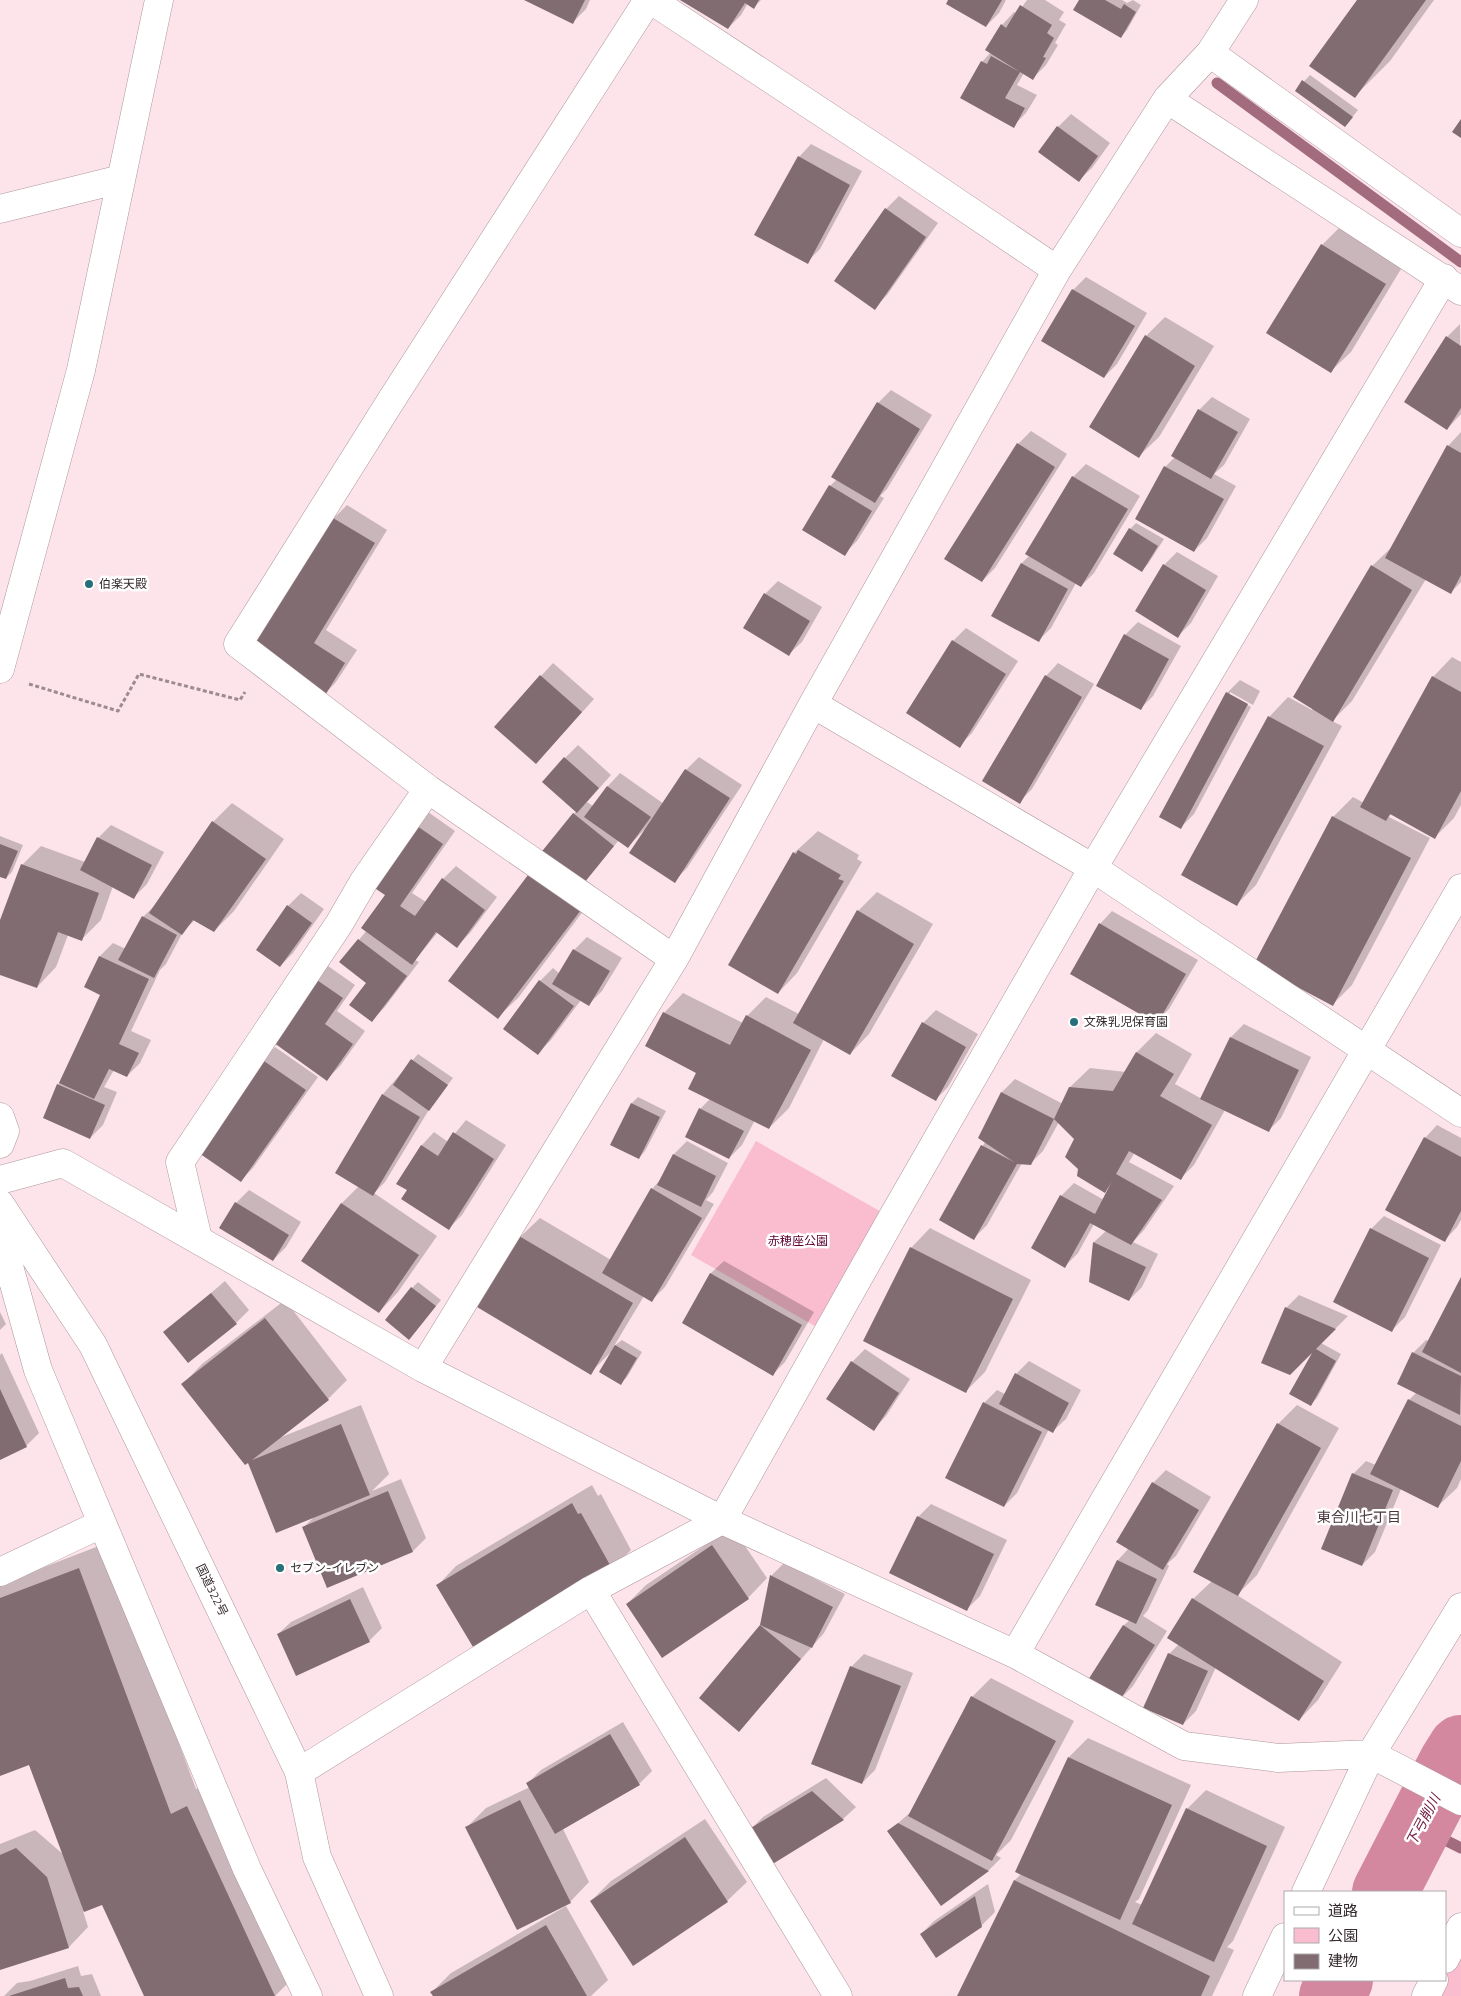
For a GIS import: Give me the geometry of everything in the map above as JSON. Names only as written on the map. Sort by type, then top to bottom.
[{"type":"main road","points":[[0,669],[81,370],[159,0]]},
{"type":"main road","points":[[674,959],[428,789],[238,644],[397,391],[649,0],[906,168],[1057,270]]},
{"type":"main road","points":[[423,1368],[674,959],[813,704],[1057,270],[1168,99],[1210,53],[1244,0]]},
{"type":"main road","points":[[1210,53],[1461,233]]},
{"type":"main road","points":[[299,1772],[591,1590],[722,1520],[892,1218],[1093,868],[1453,285],[1168,99]]},
{"type":"main road","points":[[0,209],[121,179]]},
{"type":"main road","points":[[813,704],[1093,868],[1461,1113]]},
{"type":"main road","points":[[198,1239],[180,1162],[339,924],[364,881],[428,789]]},
{"type":"main road","points":[[1015,1654],[1461,888]]},
{"type":"main road","points":[[0,1117],[5,1131],[0,1144]]},
{"type":"main road","points":[[0,1180],[63,1163],[423,1368],[722,1520],[1015,1654],[1184,1746],[1278,1758],[1370,1754],[1461,1801]]},
{"type":"main road","name":"国道322号","points":[[0,1204],[94,1345],[299,1772],[317,1857],[379,1996]]},
{"type":"main road","points":[[0,1234],[38,1370],[247,1870],[308,1996]]},
{"type":"main road","points":[[0,1572],[101,1524]]},
{"type":"main road","points":[[591,1590],[838,1996]]},
{"type":"main road","points":[[1306,1891],[1370,1754],[1461,1607]]},
{"type":"main road","points":[[1446,1957],[1461,1927]]},
{"type":"main road","points":[[1257,1996],[1284,1939]]},
{"type":"main road","points":[[1426,1996],[1434,1981]]},
{"type":"path","points":[[27,684],[118,711],[139,674],[240,700],[265,663]]},
{"type":"green space","name":"赤穂座公園","points":[[756,1141],[892,1218],[827,1333],[691,1255]]},
{"type":"green space","points":[[1461,1927],[1461,1996],[1426,1996],[1434,1981],[1446,1981],[1446,1957]]},
{"type":"building","points":[[524,0],[585,0],[573,24]]},
{"type":"building","points":[[680,0],[759,0],[754,9],[745,3],[728,29]]},
{"type":"building","points":[[948,0],[1002,0],[986,27],[946,4]]},
{"type":"building","points":[[1079,0],[1105,0],[1121,9],[1124,4],[1136,12],[1121,38],[1073,10]]},
{"type":"building","points":[[1357,0],[1426,0],[1355,98],[1309,66]]},
{"type":"building","points":[[1020,5],[1052,25],[1047,33],[1054,38],[1043,57],[1046,58],[1033,80],[985,50],[1001,24],[1006,28]]},
{"type":"building","points":[[991,56],[1020,72],[1005,98],[1025,108],[1014,128],[960,98],[981,61],[987,64]]},
{"type":"building","points":[[1302,80],[1353,117],[1345,127],[1295,91]]},
{"type":"building","points":[[1461,119],[1461,138],[1452,132]]},
{"type":"building","points":[[1057,126],[1098,156],[1079,182],[1038,152]]},
{"type":"building","points":[[798,156],[850,185],[808,264],[754,235]]},
{"type":"building","points":[[885,208],[926,237],[875,310],[834,281]]},
{"type":"building","points":[[1321,244],[1386,284],[1331,373],[1266,333]]},
{"type":"building","points":[[1072,289],[1135,326],[1104,378],[1041,341]]},
{"type":"building","points":[[1145,335],[1195,366],[1139,458],[1089,427]]},
{"type":"building","points":[[1446,336],[1461,346],[1461,408],[1447,430],[1404,402]]},
{"type":"building","points":[[877,402],[920,429],[875,503],[831,477]]},
{"type":"building","points":[[1198,409],[1238,432],[1211,479],[1171,456]]},
{"type":"building","points":[[1017,443],[1055,467],[982,582],[944,559]]},
{"type":"building","points":[[1447,445],[1461,453],[1461,575],[1451,594],[1385,558]]},
{"type":"building","points":[[1164,466],[1224,499],[1194,552],[1135,519]]},
{"type":"building","points":[[1072,476],[1128,509],[1081,587],[1025,554]]},
{"type":"building","points":[[829,485],[872,511],[845,556],[802,530]]},
{"type":"building","points":[[333,518],[375,543],[314,643],[345,663],[324,697],[251,649]]},
{"type":"building","points":[[1129,528],[1158,546],[1142,572],[1113,554]]},
{"type":"building","points":[[1021,563],[1068,589],[1039,642],[991,616]]},
{"type":"building","points":[[1163,564],[1206,590],[1178,638],[1135,611]]},
{"type":"building","points":[[1371,565],[1412,590],[1333,722],[1293,697]]},
{"type":"building","points":[[764,593],[810,621],[789,656],[743,628]]},
{"type":"building","points":[[1124,634],[1169,659],[1141,710],[1096,686]]},
{"type":"building","points":[[952,640],[1006,674],[960,748],[906,713]]},
{"type":"building","points":[[540,675],[582,712],[536,764],[494,727]]},
{"type":"building","points":[[1045,675],[1082,697],[1020,804],[982,781]]},
{"type":"building","points":[[1432,676],[1461,692],[1461,791],[1435,839],[1390,814],[1386,821],[1360,807]]},
{"type":"building","points":[[1226,692],[1248,704],[1181,829],[1159,817]]},
{"type":"building","points":[[1268,716],[1324,746],[1237,906],[1181,875]]},
{"type":"building","points":[[564,757],[599,788],[577,813],[542,782]]},
{"type":"building","points":[[685,769],[730,798],[675,883],[629,853]]},
{"type":"building","points":[[607,786],[651,817],[628,848],[584,817]]},
{"type":"building","points":[[573,813],[614,846],[580,888],[539,855]]},
{"type":"building","points":[[1332,816],[1411,858],[1333,1006],[1254,964]]},
{"type":"building","points":[[407,819],[443,844],[400,906],[415,916],[442,878],[485,910],[457,948],[436,932],[412,965],[361,928],[385,895],[364,881]]},
{"type":"building","points":[[212,821],[266,859],[214,932],[193,920],[182,935],[149,913]]},
{"type":"building","points":[[97,837],[152,865],[134,899],[80,870]]},
{"type":"building","points":[[0,844],[18,851],[6,879],[0,877]]},
{"type":"building","points":[[798,850],[841,875],[838,879],[844,881],[778,994],[728,965],[793,852],[796,854]]},
{"type":"building","points":[[21,864],[99,893],[82,941],[58,932],[37,988],[0,975],[0,920]]},
{"type":"building","points":[[531,871],[581,910],[498,1019],[448,981]]},
{"type":"building","points":[[287,905],[312,923],[280,967],[256,950]]},
{"type":"building","points":[[857,910],[914,944],[850,1055],[793,1023]]},
{"type":"building","points":[[142,916],[177,935],[154,978],[118,960]]},
{"type":"building","points":[[1099,923],[1186,974],[1157,1024],[1070,974]]},
{"type":"building","points":[[358,939],[407,976],[372,1022],[349,1005],[366,983],[339,962]]},
{"type":"building","points":[[573,949],[610,971],[589,1006],[552,984]]},
{"type":"building","points":[[99,956],[149,979],[119,1044],[139,1053],[127,1077],[109,1069],[94,1099],[59,1083],[100,995],[84,987]]},
{"type":"building","points":[[314,978],[343,998],[325,1024],[353,1044],[327,1081],[270,1040]]},
{"type":"building","points":[[539,980],[574,1006],[538,1055],[503,1029]]},
{"type":"building","points":[[663,1012],[730,1045],[746,1015],[811,1050],[769,1129],[688,1089],[696,1073],[645,1046]]},
{"type":"building","points":[[922,1022],[966,1047],[936,1101],[891,1076]]},
{"type":"building","points":[[1230,1037],[1299,1070],[1269,1132],[1200,1099]]},
{"type":"building","points":[[1136,1052],[1174,1074],[1160,1096],[1212,1125],[1181,1180],[1129,1151],[1116,1174],[1162,1200],[1131,1245],[1090,1223],[1065,1268],[1031,1248],[1060,1195],[1095,1214],[1112,1181],[1105,1193],[1077,1176],[1078,1169],[1065,1157],[1074,1139],[1054,1119],[1069,1087],[1113,1091]]},
{"type":"building","points":[[261,1059],[306,1090],[241,1182],[196,1151]]},
{"type":"building","points":[[411,1059],[448,1085],[429,1111],[393,1085]]},
{"type":"building","points":[[57,1084],[105,1105],[90,1139],[43,1118]]},
{"type":"building","points":[[1001,1092],[1054,1119],[1031,1165],[1017,1164],[974,1240],[939,1220],[981,1145],[1014,1162],[978,1138]]},
{"type":"building","points":[[382,1094],[420,1117],[373,1196],[335,1173]]},
{"type":"building","points":[[631,1103],[660,1117],[639,1159],[610,1145]]},
{"type":"building","points":[[699,1108],[744,1131],[729,1159],[685,1137]]},
{"type":"building","points":[[453,1132],[494,1159],[449,1230],[401,1199],[407,1190],[396,1184],[421,1145],[438,1156]]},
{"type":"building","points":[[1424,1137],[1461,1157],[1461,1211],[1445,1242],[1385,1210]]},
{"type":"building","points":[[673,1154],[716,1176],[701,1207],[657,1185]]},
{"type":"building","points":[[651,1188],[702,1218],[652,1302],[602,1273]]},
{"type":"building","points":[[235,1202],[289,1235],[273,1261],[219,1228]]},
{"type":"building","points":[[341,1203],[419,1255],[379,1313],[301,1261]]},
{"type":"building","points":[[1370,1228],[1429,1258],[1392,1332],[1333,1302]]},
{"type":"building","points":[[519,1236],[633,1303],[591,1375],[477,1307]]},
{"type":"building","points":[[1093,1242],[1146,1267],[1129,1301],[1089,1282]]},
{"type":"building","points":[[910,1247],[1013,1299],[966,1393],[863,1341]]},
{"type":"building","points":[[710,1273],[802,1325],[773,1376],[682,1323]]},
{"type":"building","points":[[1461,1277],[1461,1373],[1422,1352]]},
{"type":"building","points":[[411,1287],[436,1306],[409,1340],[385,1320]]},
{"type":"building","points":[[211,1293],[237,1324],[188,1363],[163,1332]]},
{"type":"building","points":[[1285,1307],[1336,1329],[1316,1349],[1336,1361],[1311,1406],[1289,1394],[1312,1353],[1290,1375],[1261,1363]]},
{"type":"building","points":[[265,1318],[329,1400],[252,1460],[341,1424],[370,1495],[276,1533],[248,1463],[245,1465],[181,1384]]},
{"type":"building","points":[[615,1345],[637,1358],[621,1385],[599,1372]]},
{"type":"building","points":[[1412,1352],[1461,1376],[1460,1415],[1397,1384]]},
{"type":"building","points":[[851,1361],[899,1393],[874,1431],[826,1399]]},
{"type":"building","points":[[1015,1373],[1069,1403],[1053,1433],[999,1404]]},
{"type":"building","points":[[0,1389],[27,1447],[0,1460]]},
{"type":"building","points":[[1408,1399],[1461,1426],[1461,1461],[1438,1508],[1370,1474]]},
{"type":"building","points":[[983,1402],[1042,1432],[1004,1507],[945,1478]]},
{"type":"building","points":[[1277,1423],[1321,1448],[1238,1596],[1193,1572]]},
{"type":"building","points":[[1352,1473],[1393,1490],[1362,1566],[1321,1549]]},
{"type":"building","points":[[1152,1482],[1199,1510],[1163,1570],[1116,1542]]},
{"type":"building","points":[[388,1491],[413,1552],[327,1588],[302,1527]]},
{"type":"building","points":[[572,1503],[578,1514],[581,1513],[610,1565],[476,1652],[436,1585]]},
{"type":"building","points":[[917,1516],[994,1554],[967,1611],[889,1573]]},
{"type":"building","points":[[712,1545],[749,1599],[662,1658],[626,1604]]},
{"type":"building","points":[[1117,1560],[1157,1579],[1136,1624],[1095,1605]]},
{"type":"building","points":[[79,1568],[171,1814],[187,1806],[275,1996],[144,1996],[102,1905],[84,1912],[29,1765],[0,1776],[0,1598]]},
{"type":"building","points":[[770,1575],[833,1607],[812,1648],[760,1625]]},
{"type":"building","points":[[1192,1598],[1324,1681],[1299,1721],[1167,1638]]},
{"type":"building","points":[[350,1599],[370,1642],[296,1676],[277,1634]]},
{"type":"building","points":[[760,1625],[801,1659],[739,1732],[699,1698]]},
{"type":"building","points":[[1123,1625],[1155,1645],[1120,1700],[1088,1680]]},
{"type":"building","points":[[1168,1653],[1208,1671],[1183,1725],[1143,1708]]},
{"type":"building","points":[[850,1666],[901,1686],[862,1784],[811,1764]]},
{"type":"building","points":[[971,1696],[1056,1741],[992,1861],[908,1816]]},
{"type":"building","points":[[610,1734],[640,1785],[555,1834],[526,1783]]},
{"type":"building","points":[[1068,1757],[1172,1805],[1120,1920],[1015,1872]]},
{"type":"building","points":[[812,1791],[844,1820],[771,1865],[749,1829]]},
{"type":"building","points":[[520,1800],[571,1903],[517,1930],[465,1827]]},
{"type":"building","points":[[1186,1808],[1267,1846],[1214,1962],[1132,1924]]},
{"type":"building","points":[[898,1823],[989,1871],[941,1906],[887,1831]]},
{"type":"building","points":[[685,1837],[728,1902],[633,1966],[590,1901]]},
{"type":"building","points":[[16,1848],[47,1877],[69,1948],[0,1970],[0,1855]]},
{"type":"building","points":[[1014,1880],[1210,1976],[1201,1996],[957,1996]]},
{"type":"building","points":[[975,1896],[982,1927],[936,1958],[920,1934]]},
{"type":"building","points":[[546,1925],[587,1996],[433,1996],[430,1992]]},
{"type":"building","points":[[65,1978],[68,1988],[79,1987],[83,1996],[9,1996]]},
{"type":"waterway","points":[[1217,83],[1461,262]]},
{"type":"waterway","name":"下弓削川","points":[[1386,1891],[1461,1748]]},
{"type":"waterway","points":[[1419,1827],[1461,1848]]},
{"type":"waterway","name":"下弓削川","points":[[1332,1996],[1340,1981]]},
{"type":"place","name":"伯楽天殿","points":[[89,584]]},
{"type":"place","name":"文殊乳児保育園","points":[[1074,1022]]},
{"type":"place","name":"セブン-イレブン","points":[[280,1568]]},
{"type":"district","name":"東合川七丁目","points":[[1359,1517]]}]
